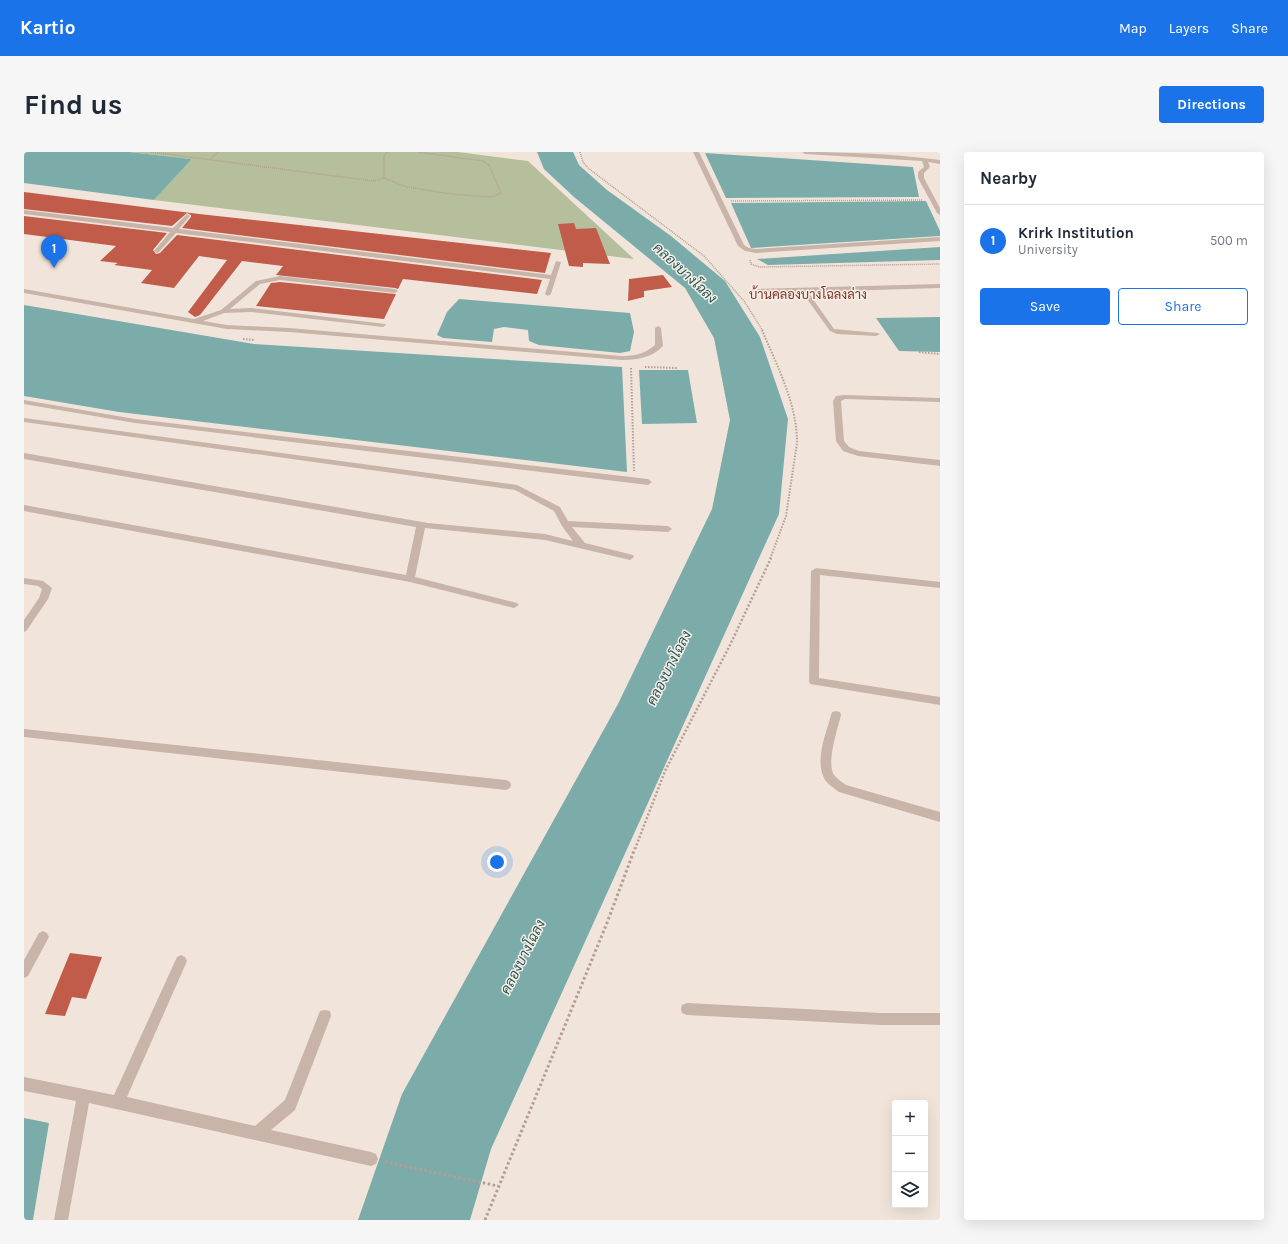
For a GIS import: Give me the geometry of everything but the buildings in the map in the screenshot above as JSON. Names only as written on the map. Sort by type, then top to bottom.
[{"type":"street","points":[[696,152],[741,246],[747,250],[756,251],[940,239]]},
{"type":"street","points":[[805,152],[911,158],[940,162]]},
{"type":"street","points":[[925,161],[927,167],[920,175],[940,213]]},
{"type":"street","points":[[24,212],[553,277]]},
{"type":"street","points":[[157,251],[187,216]]},
{"type":"street","points":[[548,294],[558,262]]},
{"type":"street","points":[[195,321],[212,316],[223,310],[258,282],[280,278],[395,291]]},
{"type":"street","points":[[753,291],[940,286]]},
{"type":"street","points":[[803,289],[832,330],[837,332],[876,334]]},
{"type":"street","points":[[24,291],[227,327],[289,330],[620,358],[641,357],[654,351],[659,346],[658,328]]},
{"type":"street","points":[[223,310],[251,310],[383,325]]},
{"type":"street","points":[[940,400],[845,397],[839,398],[837,401],[840,441],[846,449],[858,453],[940,463]]},
{"type":"street","points":[[24,402],[135,421],[648,482]]},
{"type":"street","points":[[24,420],[517,488],[558,509],[565,524],[582,546]]},
{"type":"street","points":[[24,456],[421,525],[545,537],[630,557]]},
{"type":"street","points":[[24,508],[410,579],[514,605]]},
{"type":"street","points":[[565,524],[668,529]]},
{"type":"street","points":[[410,579],[421,525]]},
{"type":"street","points":[[940,585],[816,572],[814,681],[940,701]]},
{"type":"street","points":[[24,581],[40,583],[47,588],[43,599],[24,628]]},
{"type":"street","points":[[836,715],[828,748],[827,771],[832,781],[843,789],[940,817]]},
{"type":"street","points":[[24,733],[506,785]]},
{"type":"street","points":[[24,972],[43,937]]},
{"type":"street","points":[[118,1102],[181,961]]},
{"type":"street","points":[[687,1009],[881,1019],[940,1019]]},
{"type":"street","points":[[257,1133],[290,1104],[325,1016]]},
{"type":"street","points":[[24,1084],[118,1102],[371,1159]]},
{"type":"street","points":[[61,1220],[84,1095]]},
{"type":"path","points":[[151,152],[373,181],[384,178],[392,183],[409,188],[492,197],[501,193],[489,165],[483,161],[418,152]]},
{"type":"path","points":[[210,160],[219,152]]},
{"type":"path","points":[[384,178],[384,156],[387,152]]},
{"type":"path","points":[[485,1220],[607,924],[665,771],[690,718],[730,646],[770,559],[786,516],[797,443],[797,431],[787,389],[762,329],[744,301],[704,256],[588,168],[580,156],[580,152]]},
{"type":"path","points":[[719,201],[934,200]]},
{"type":"path","points":[[747,250],[751,264],[760,267],[940,264]]},
{"type":"path","points":[[240,339],[255,340]]},
{"type":"path","points":[[919,352],[940,354]]},
{"type":"path","points":[[631,366],[634,473]]},
{"type":"path","points":[[638,366],[677,368]]},
{"type":"path","points":[[371,1159],[498,1186]]},
{"type":"green space","points":[[129,152],[458,152],[528,161],[634,259],[154,200],[192,159]]},
{"type":"water","points":[[24,152],[129,152],[192,159],[154,200],[24,183]]},
{"type":"water","name":"คลองบางโฉลง","points":[[537,152],[573,152],[579,165],[607,190],[671,236],[725,281],[760,337],[788,419],[779,514],[491,1149],[470,1220],[358,1220],[402,1094],[618,704],[712,509],[730,420],[714,338],[685,288],[574,197],[544,169]]},
{"type":"water","points":[[705,153],[913,167],[919,197],[726,198]]},
{"type":"water","points":[[926,201],[940,231],[940,236],[751,248],[731,203]]},
{"type":"water","points":[[940,247],[940,260],[768,265],[757,259]]},
{"type":"water","points":[[459,299],[630,313],[634,332],[630,351],[620,353],[539,345],[529,341],[528,330],[504,327],[494,329],[492,342],[443,338],[437,335],[447,312]]},
{"type":"water","points":[[24,305],[254,344],[622,367],[627,472],[119,412],[24,396]]},
{"type":"water","points":[[940,317],[940,352],[899,351],[876,318]]},
{"type":"water","points":[[639,370],[688,370],[697,423],[642,424]]},
{"type":"water","points":[[24,1118],[49,1123],[33,1220],[24,1220]]},
{"type":"place","name":"Krirk Institution","points":[[54,268]]},
{"type":"district","name":"บ้านคลองบางโฉลงล่าง","points":[[808,294]]}]
